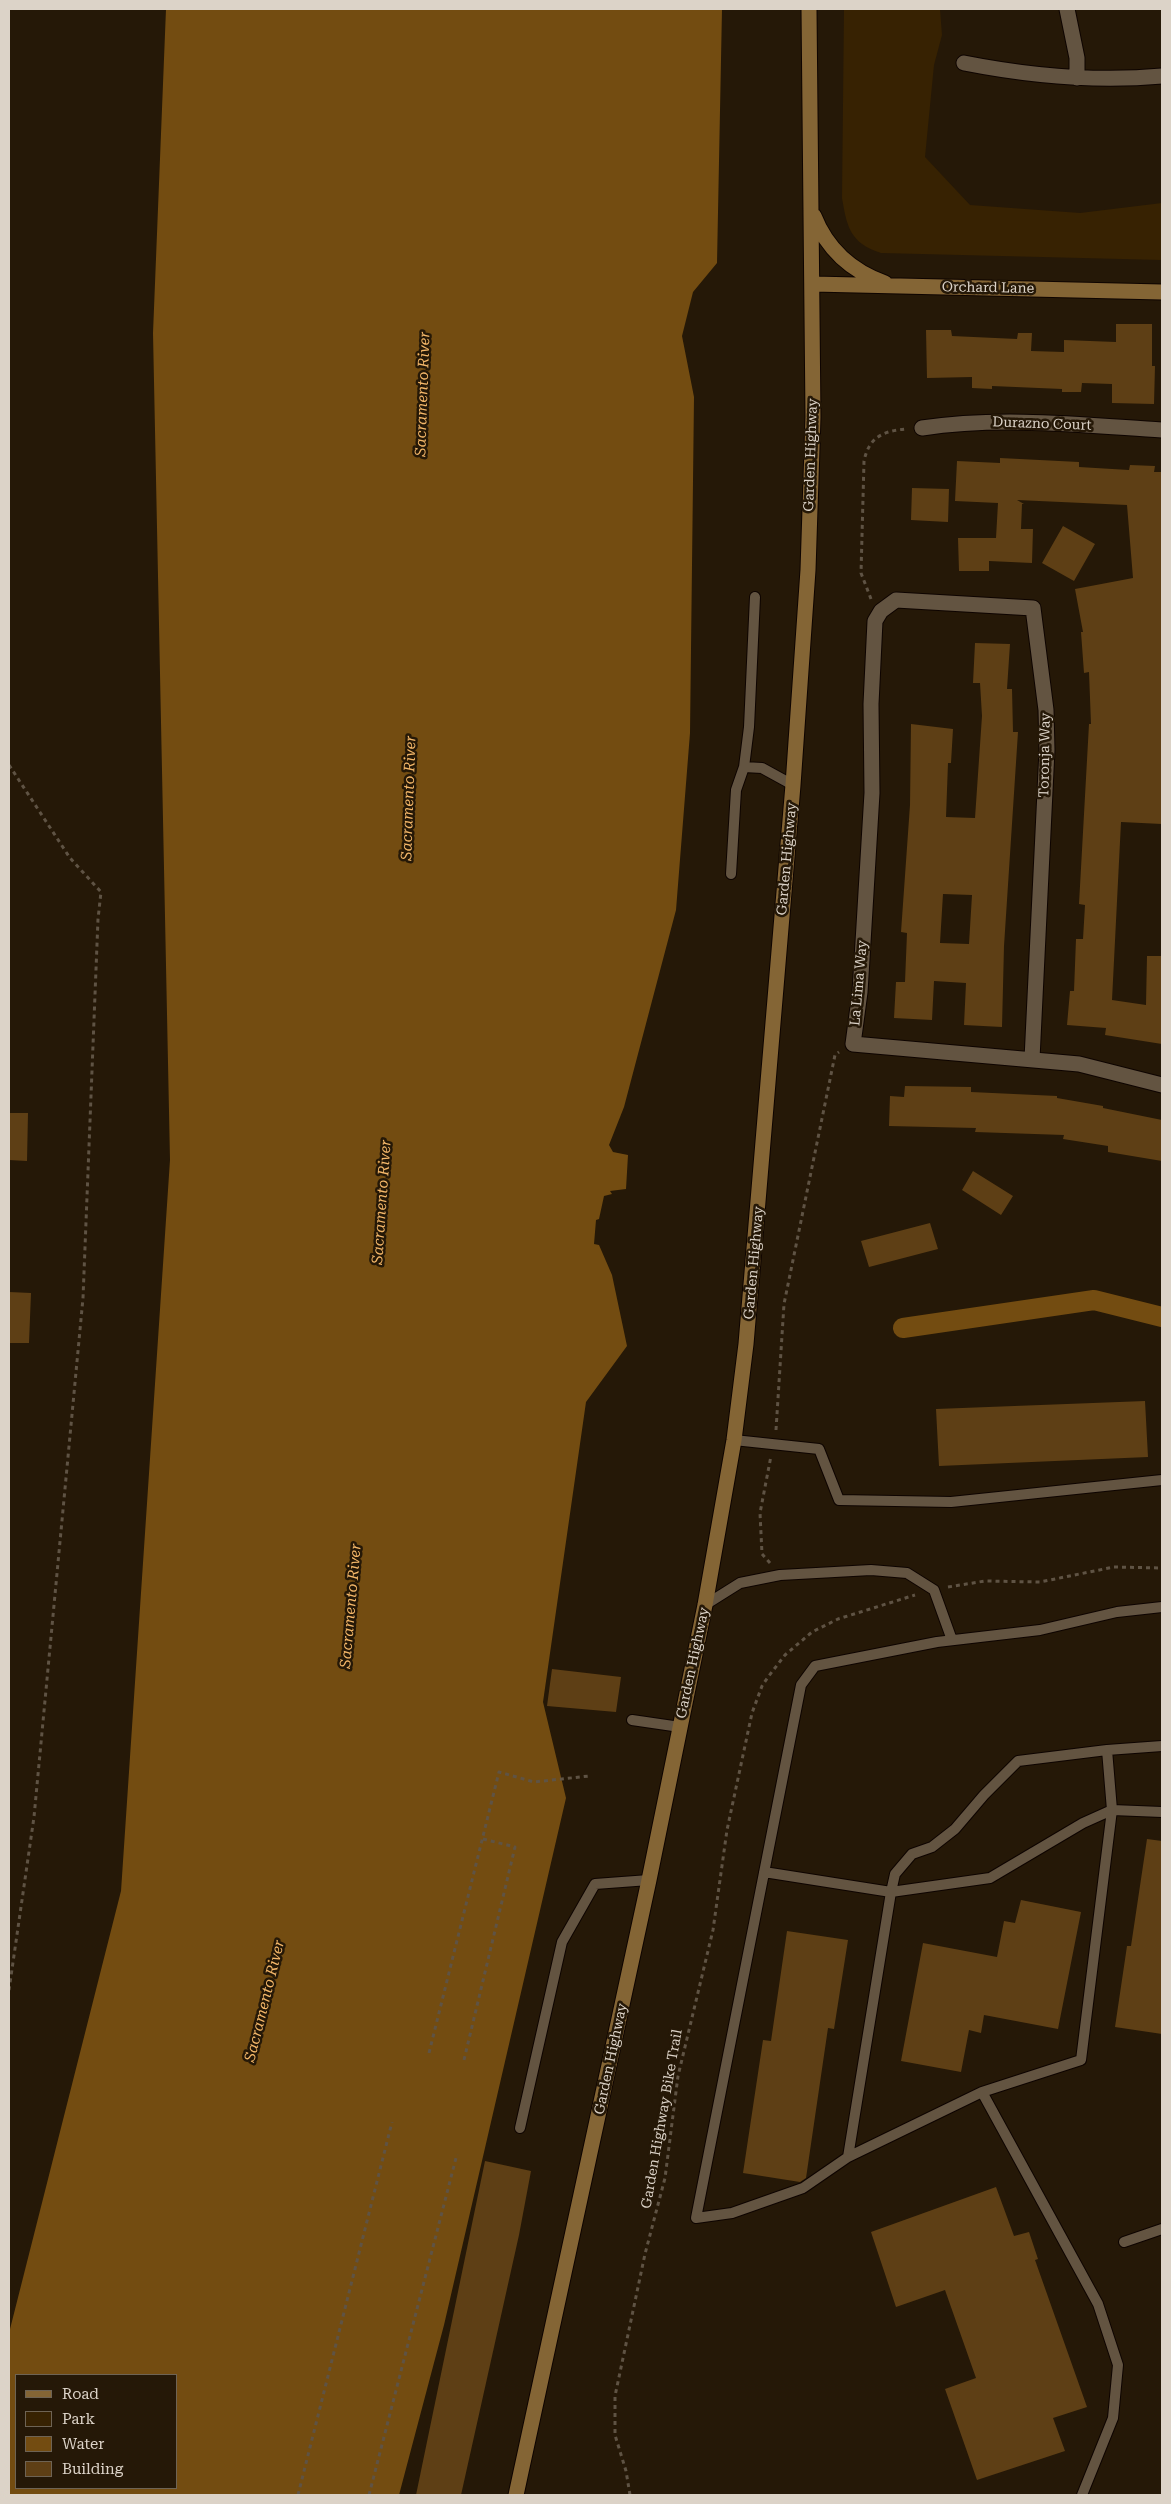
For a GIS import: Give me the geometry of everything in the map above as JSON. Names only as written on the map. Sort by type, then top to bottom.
[{"type":"main road","name":"Garden Highway","points":[[516,2495],[650,1880],[705,1605],[734,1440],[749,1321],[793,785],[808,570],[813,417],[809,9]]},
{"type":"main road","points":[[812,211],[817,225],[835,253],[852,267],[870,278],[893,286]]},
{"type":"main road","name":"Orchard Lane","points":[[813,284],[1162,292]]},
{"type":"street","points":[[1066,9],[1077,58],[1077,78]]},
{"type":"street","points":[[964,63],[1013,72],[1077,78],[1162,76]]},
{"type":"street","name":"Durazno Court","points":[[922,428],[956,423],[1001,422],[1162,430]]},
{"type":"street","name":"Toronja Way","points":[[876,606],[896,600],[1033,608],[1046,710],[1048,750],[1032,1059]]},
{"type":"street","name":"La Lima Way","points":[[876,606],[871,704],[872,793],[860,992],[853,1044],[1079,1064],[1162,1085]]},
{"type":"lane","points":[[731,874],[736,790],[744,767],[749,727],[755,597]]},
{"type":"lane","points":[[744,767],[762,768],[793,785]]},
{"type":"lane","points":[[734,1440],[819,1449],[839,1500],[951,1502],[1162,1480]]},
{"type":"lane","points":[[705,1605],[740,1583],[780,1575],[871,1570],[907,1573],[934,1590],[952,1640]]},
{"type":"lane","points":[[1107,1750],[1112,1810],[1081,2060],[982,2092],[848,2157],[802,2188],[732,2213],[696,2218],[801,1685],[815,1666],[952,1640],[1040,1630],[1117,1612],[1162,1607]]},
{"type":"lane","points":[[632,1720],[680,1727]]},
{"type":"lane","points":[[848,2157],[895,1874],[912,1854],[932,1846],[955,1830],[984,1795],[1018,1761],[1107,1750],[1162,1746]]},
{"type":"lane","points":[[764,1872],[891,1892],[990,1878],[1083,1823],[1112,1810],[1162,1812]]},
{"type":"lane","points":[[520,2128],[562,1942],[595,1884],[650,1880]]},
{"type":"lane","points":[[982,2092],[1098,2304],[1118,2365],[1113,2418],[1082,2495]]},
{"type":"lane","points":[[1124,2242],[1162,2228]]},
{"type":"path","points":[[876,606],[863,584],[861,573],[864,461],[866,452],[876,438],[894,430]]},
{"type":"path","points":[[9,765],[70,858],[101,892],[98,919],[83,1298],[34,1817],[9,1990]]},
{"type":"path","points":[[780,1575],[762,1554],[760,1513],[773,1445],[781,1375],[784,1304],[835,1054],[853,1044]]},
{"type":"path","name":"Garden Highway Bike Trail","points":[[630,2495],[626,2471],[615,2435],[615,2396],[645,2254],[665,2178],[678,2076],[713,1930],[727,1830],[752,1713],[762,1686],[785,1655],[799,1642],[838,1619],[934,1590],[972,1582],[1040,1582],[1114,1567],[1162,1568]]},
{"type":"path","points":[[429,2053],[499,1772],[534,1782],[589,1776]]},
{"type":"path","points":[[464,2060],[515,1847],[483,1839]]},
{"type":"path","points":[[298,2495],[392,2122]]},
{"type":"path","points":[[369,2495],[457,2154]]},
{"type":"green space","points":[[844,9],[940,9],[942,35],[934,65],[925,157],[970,205],[1080,213],[1162,203],[1162,260],[881,253],[856,239],[848,226],[842,198]]},
{"type":"water","name":"Sacramento River","points":[[166,9],[722,9],[717,263],[693,292],[682,336],[694,397],[690,733],[676,910],[624,1107],[609,1145],[613,1152],[628,1155],[626,1189],[610,1191],[612,1194],[604,1196],[599,1219],[596,1220],[594,1244],[599,1245],[612,1275],[627,1346],[586,1402],[543,1702],[566,1798],[444,2325],[399,2495],[9,2495],[9,2333],[121,1891],[170,1160],[153,333]]},
{"type":"building","points":[[1116,324],[1152,324],[1152,366],[1155,366],[1154,404],[1112,403],[1112,384],[1082,383],[1081,392],[1062,392],[1062,389],[992,386],[992,389],[972,388],[972,377],[927,378],[926,330],[951,330],[952,336],[1017,339],[1018,333],[1032,333],[1031,351],[1064,352],[1064,340],[1116,342]]},
{"type":"building","points":[[1000,458],[1079,462],[1079,467],[1129,470],[1130,465],[1155,466],[1154,472],[1162,472],[1162,824],[1121,822],[1112,1000],[1146,1005],[1147,956],[1162,956],[1162,1044],[1105,1035],[1106,1028],[1067,1025],[1070,991],[1074,991],[1076,939],[1083,939],[1085,905],[1079,904],[1089,724],[1091,724],[1089,672],[1084,673],[1081,632],[1083,632],[1075,589],[1133,578],[1127,505],[1017,500],[1024,504],[1022,504],[1021,529],[1033,529],[1032,563],[989,561],[989,571],[959,571],[958,538],[996,538],[998,503],[955,501],[957,461],[1000,463]]},
{"type":"building","points":[[912,488],[949,489],[948,522],[911,520]]},
{"type":"building","points":[[1063,526],[1095,544],[1074,581],[1042,563]]},
{"type":"building","points":[[975,643],[1010,644],[1007,689],[1012,689],[1013,732],[1018,732],[1004,946],[1002,1027],[964,1025],[966,983],[934,981],[932,1020],[894,1018],[896,982],[905,982],[907,933],[901,932],[910,805],[911,724],[953,729],[951,763],[948,763],[946,817],[975,818],[982,716],[980,683],[973,683]],"holes":[[[943,894],[972,895],[969,944],[940,943]]]},
{"type":"building","points":[[905,1086],[971,1087],[971,1092],[1057,1096],[1057,1098],[1103,1106],[1103,1108],[1162,1120],[1162,1161],[1108,1152],[1108,1146],[1063,1139],[1064,1135],[975,1132],[976,1128],[889,1126],[890,1096],[904,1097]]},
{"type":"building","points":[[9,1113],[28,1113],[27,1161],[9,1160]]},
{"type":"building","points":[[973,1171],[1013,1196],[1001,1215],[962,1190]]},
{"type":"building","points":[[930,1223],[938,1249],[869,1267],[861,1241]]},
{"type":"building","points":[[9,1292],[31,1293],[29,1343],[9,1343]]},
{"type":"building","points":[[1145,1401],[1148,1457],[939,1466],[936,1409]]},
{"type":"building","points":[[552,1669],[621,1677],[616,1712],[547,1706]]},
{"type":"building","points":[[1147,1839],[1162,1841],[1162,2034],[1115,2027],[1127,1946],[1131,1946]]},
{"type":"building","points":[[1021,1900],[1081,1912],[1058,2029],[984,2015],[981,2033],[969,2030],[961,2072],[901,2061],[923,1943],[997,1957],[1004,1921],[1015,1923]]},
{"type":"building","points":[[787,1931],[848,1940],[834,2029],[828,2028],[806,2178],[800,2182],[743,2173],[763,2040],[771,2041]]},
{"type":"building","points":[[485,2161],[531,2171],[519,2235],[461,2495],[416,2495]]},
{"type":"building","points":[[996,2187],[1014,2236],[1029,2232],[1038,2259],[1035,2260],[1087,2407],[1053,2418],[1065,2451],[977,2480],[945,2389],[976,2378],[945,2290],[896,2307],[871,2232]]},
{"type":"waterway","points":[[903,1328],[1094,1300],[1162,1317]]}]
